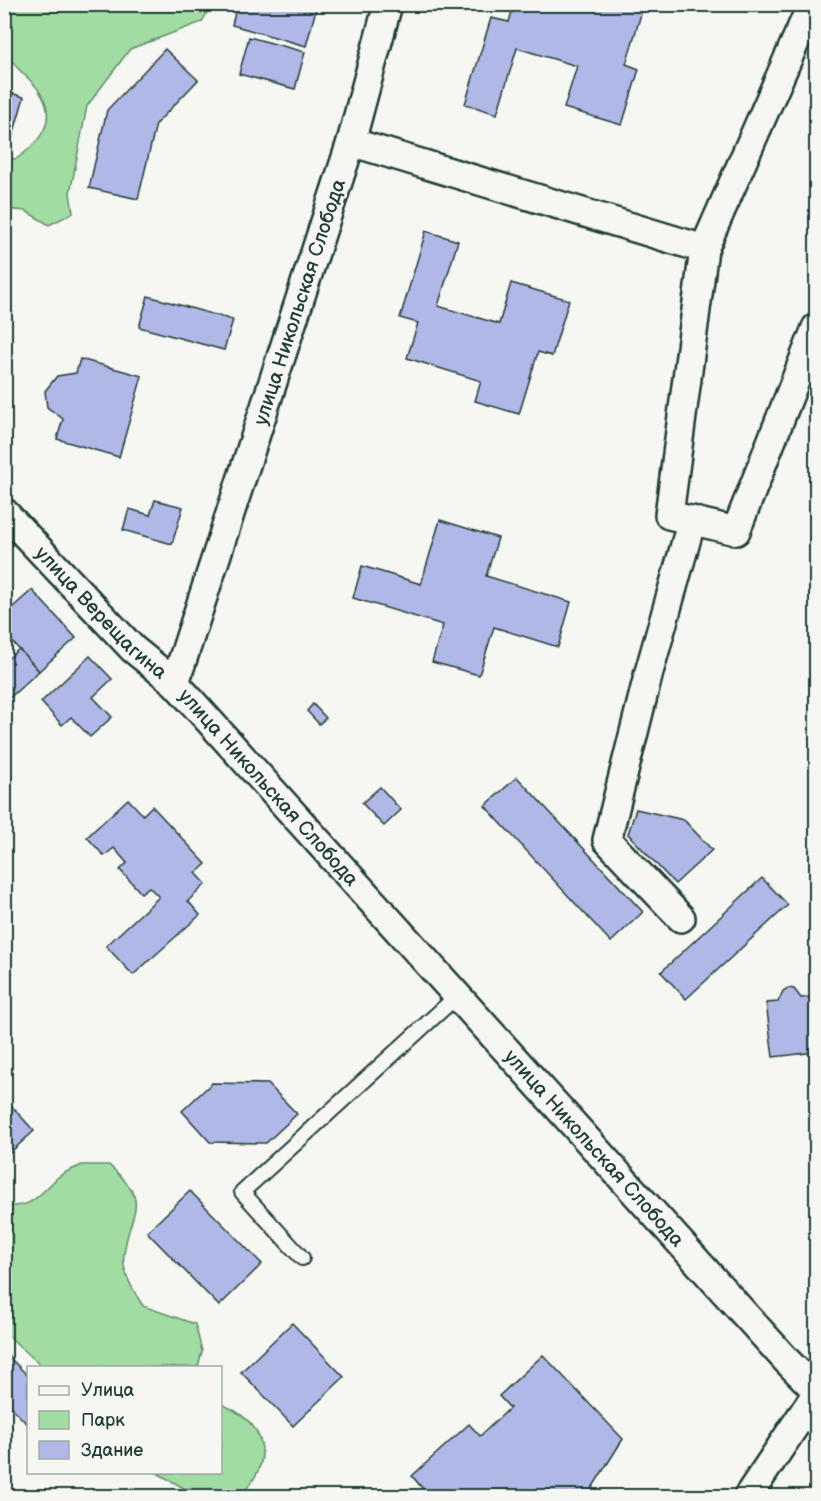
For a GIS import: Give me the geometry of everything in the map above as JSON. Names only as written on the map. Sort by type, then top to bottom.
[{"type":"street","name":"улица Никольская Слобода","points":[[388,4],[351,142],[175,683],[816,1392]]},
{"type":"street","points":[[812,4],[704,249],[669,515],[736,531],[816,328]]},
{"type":"street","points":[[351,142],[704,249]]},
{"type":"street","name":"улица Верещагина","points":[[4,512],[133,649],[175,683]]},
{"type":"street","points":[[681,918],[607,840],[649,672],[692,520]]},
{"type":"street","points":[[748,1497],[816,1392]]},
{"type":"lane","points":[[302,1258],[242,1192],[457,996]]},
{"type":"green space","points":[[9,5],[211,5],[202,22],[130,49],[87,106],[70,193],[73,213],[49,225],[26,211],[5,209],[5,157],[16,159],[32,146],[43,131],[47,114],[46,104],[38,89],[8,55],[4,43],[4,30]]},
{"type":"green space","points":[[82,1165],[109,1165],[131,1189],[135,1198],[135,1207],[124,1254],[126,1274],[143,1306],[195,1324],[202,1351],[198,1366],[42,1366],[5,1333],[5,1205],[28,1203],[65,1172]]},
{"type":"green space","points":[[222,1405],[248,1421],[256,1431],[261,1442],[262,1454],[259,1467],[253,1481],[242,1494],[198,1496],[159,1474],[222,1474]]},
{"type":"building","points":[[237,4],[317,6],[306,46],[232,25]]},
{"type":"building","points":[[514,4],[576,4],[594,10],[595,4],[644,4],[626,64],[639,69],[622,125],[564,108],[577,66],[517,48],[497,114],[465,104],[491,18],[509,22]]},
{"type":"building","points":[[249,37],[305,52],[295,89],[239,74]]},
{"type":"building","points":[[165,49],[198,80],[156,124],[138,199],[89,188],[107,110]]},
{"type":"building","points":[[4,91],[24,97],[12,139],[4,137]]},
{"type":"building","points":[[426,231],[458,241],[438,306],[499,324],[511,283],[569,300],[552,356],[538,352],[519,414],[475,401],[481,381],[407,358],[418,323],[400,318]]},
{"type":"building","points":[[148,296],[233,320],[224,350],[139,327]]},
{"type":"building","points":[[80,359],[142,376],[119,457],[57,439],[63,419],[47,407],[45,391],[57,376],[76,373]]},
{"type":"building","points":[[155,500],[183,507],[172,544],[123,530],[129,509],[150,515]]},
{"type":"building","points":[[440,520],[498,538],[486,576],[571,602],[558,647],[494,627],[479,675],[432,662],[443,625],[353,598],[362,566],[421,584]]},
{"type":"building","points":[[32,590],[76,638],[39,671],[4,633],[4,615]]},
{"type":"building","points":[[19,649],[39,671],[4,703],[4,662]]},
{"type":"building","points":[[90,656],[112,679],[93,697],[112,717],[90,737],[71,717],[62,725],[41,702]]},
{"type":"building","points":[[313,704],[326,718],[319,724],[307,711]]},
{"type":"building","points":[[517,777],[643,912],[611,942],[485,806]]},
{"type":"building","points":[[380,787],[401,810],[384,826],[362,803]]},
{"type":"building","points":[[128,799],[143,815],[152,806],[206,864],[196,873],[206,884],[188,901],[200,915],[133,975],[106,946],[159,897],[149,887],[141,893],[120,870],[127,863],[114,848],[104,856],[87,837]]},
{"type":"building","points":[[636,809],[684,820],[712,850],[675,884],[628,834]]},
{"type":"building","points":[[762,878],[788,905],[686,999],[661,972]]},
{"type":"building","points":[[788,988],[794,989],[801,998],[813,997],[816,1052],[773,1057],[766,1003],[778,1002],[783,991]]},
{"type":"building","points":[[212,1083],[268,1084],[297,1114],[266,1143],[210,1142],[182,1111]]},
{"type":"building","points":[[8,1102],[34,1131],[4,1158],[4,1105]]},
{"type":"building","points":[[190,1191],[262,1264],[219,1306],[147,1232]]},
{"type":"building","points":[[292,1323],[344,1377],[293,1426],[241,1372]]},
{"type":"building","points":[[4,1352],[27,1375],[27,1424],[4,1400]]},
{"type":"building","points":[[543,1355],[623,1439],[587,1496],[429,1496],[412,1476],[469,1424],[480,1436],[510,1408],[499,1396]]}]
